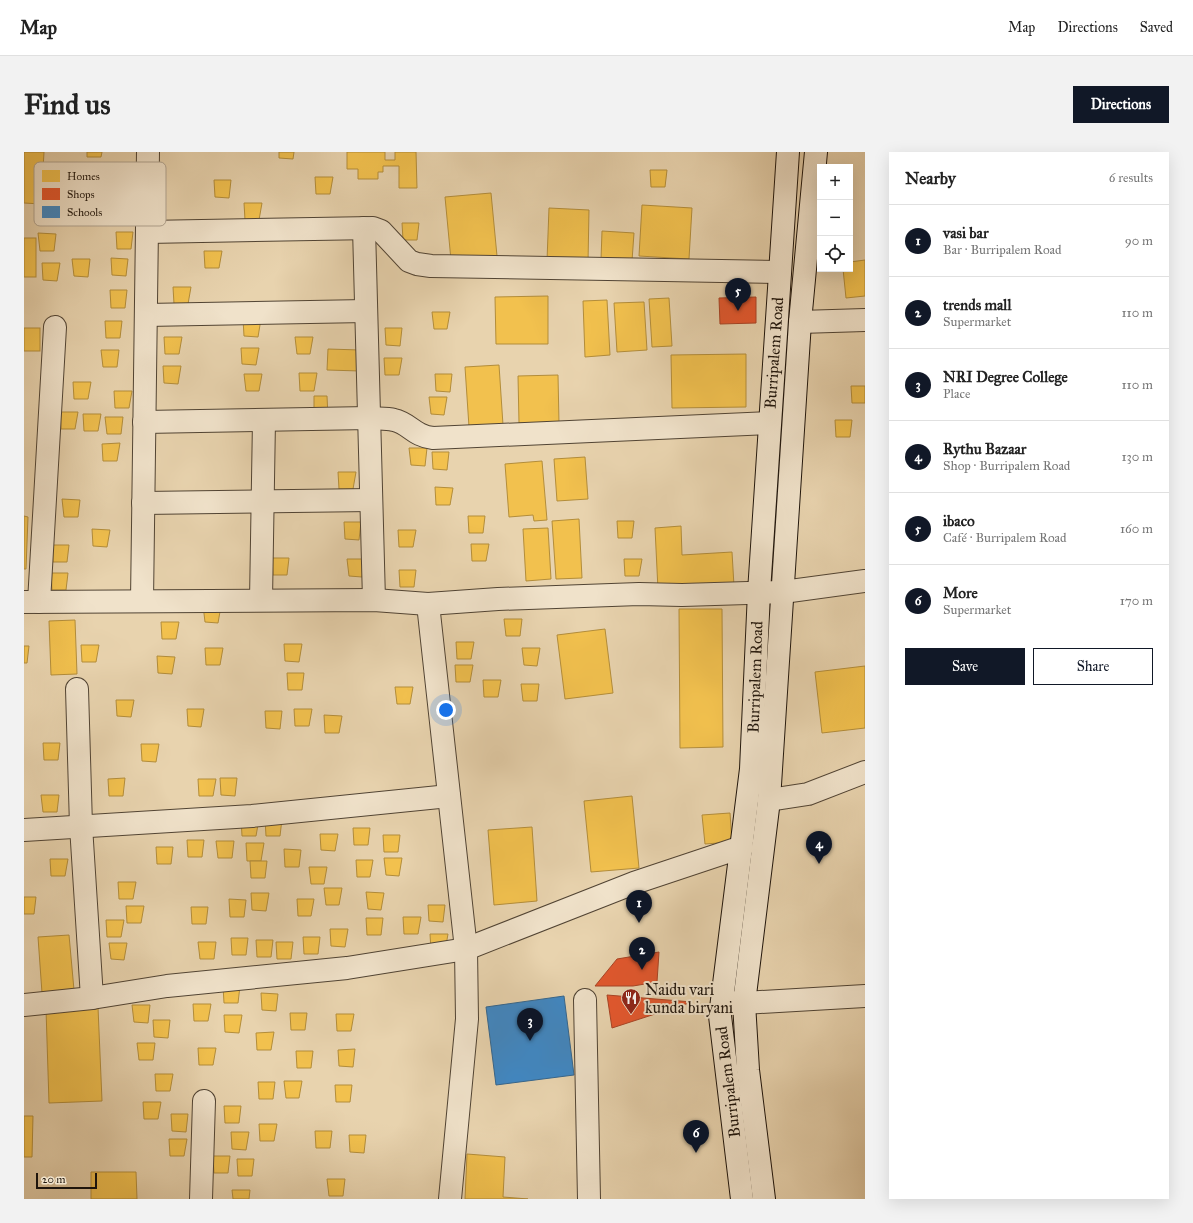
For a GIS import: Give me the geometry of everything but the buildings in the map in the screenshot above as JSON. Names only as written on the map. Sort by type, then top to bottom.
[{"type":"street","points":[[148,152],[148,162]]},
{"type":"street","name":"Burripalem Road","points":[[742,1199],[720,1024],[721,1001],[751,769],[769,422],[788,152]]},
{"type":"street","name":"Burripalem Road","points":[[764,1199],[748,1070],[744,1003],[769,800],[800,322],[816,152]]},
{"type":"street","points":[[142,601],[147,226]]},
{"type":"street","points":[[364,228],[374,600]]},
{"type":"street","points":[[147,232],[373,228],[381,231],[409,261],[431,266],[780,272]]},
{"type":"street","points":[[146,315],[366,311]]},
{"type":"street","points":[[800,322],[865,320]]},
{"type":"street","points":[[55,326],[31,602],[374,600],[428,604],[498,598],[783,592],[865,581]]},
{"type":"street","points":[[144,422],[369,418],[394,420],[402,423],[418,434],[433,438],[769,422]]},
{"type":"street","points":[[261,600],[264,420]]},
{"type":"street","points":[[143,503],[371,500]]},
{"type":"street","points":[[428,604],[466,949],[467,1019],[450,1199]]},
{"type":"street","points":[[77,688],[81,826],[92,998]]},
{"type":"street","points":[[769,800],[808,794],[865,772]]},
{"type":"street","points":[[24,830],[252,816],[449,796]]},
{"type":"street","points":[[24,1005],[92,998],[167,986],[347,968],[466,949],[634,883],[742,847]]},
{"type":"street","points":[[721,1001],[744,1003],[865,996]]},
{"type":"street","points":[[585,1000],[589,1199]]},
{"type":"street","points":[[201,1199],[204,1101]]},
{"type":"place","name":"ibaco","points":[[738,311]]},
{"type":"place","name":"Rythu Bazaar","points":[[819,864]]},
{"type":"place","name":"vasi bar","points":[[639,923]]},
{"type":"place","name":"trends mall","points":[[642,970]]},
{"type":"place","name":"Naidu vari kunda biryani","points":[[631,1015]]},
{"type":"place","name":"NRI Degree College","points":[[530,1041]]},
{"type":"place","name":"More","points":[[696,1153]]}]
